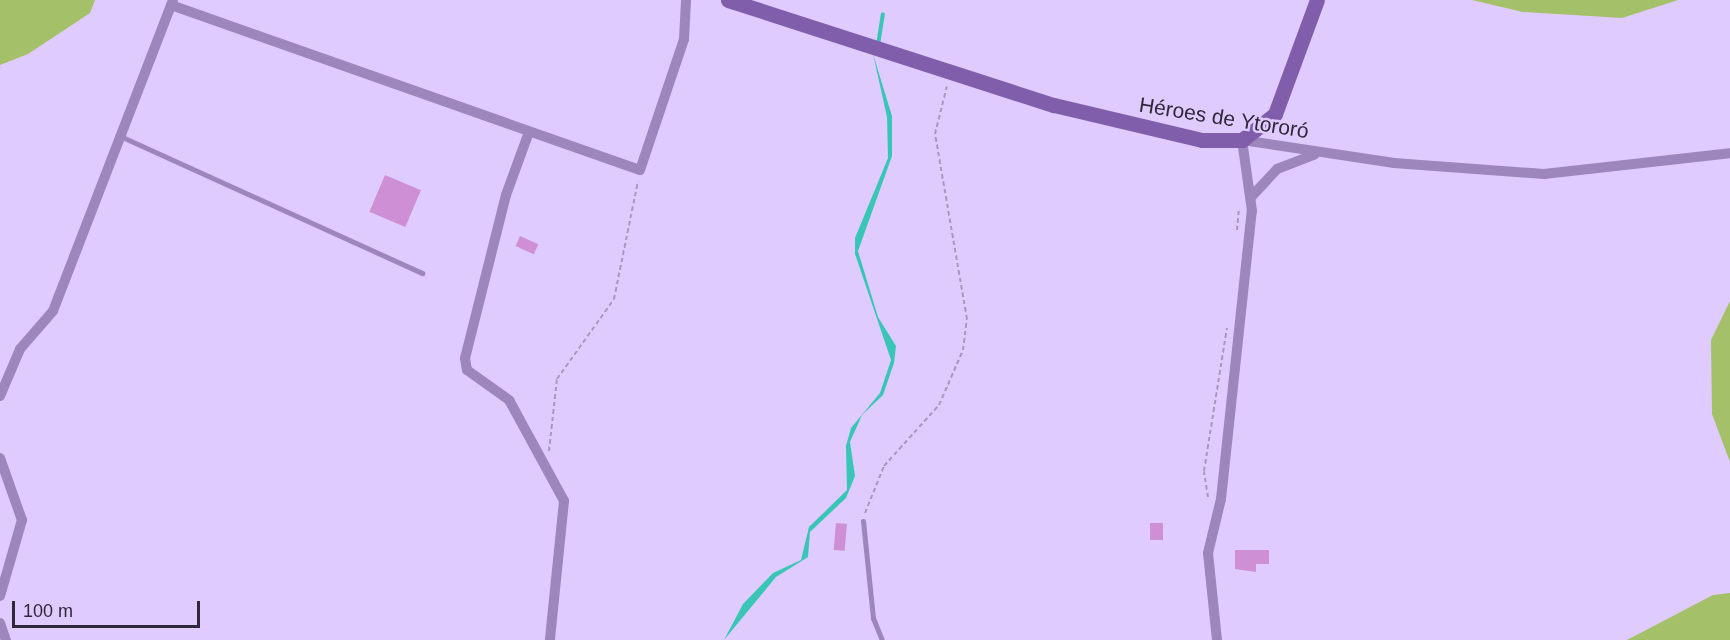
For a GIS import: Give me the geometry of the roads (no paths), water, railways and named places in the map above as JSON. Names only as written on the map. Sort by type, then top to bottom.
[{"type":"main road","name":"Héroes de Ytororó","points":[[728,0],[887,48],[951,74],[1167,133],[1242,140]]},
{"type":"main road","points":[[1242,140],[1275,114],[1317,0]]},
{"type":"street","points":[[0,396],[20,349],[53,311],[172,3],[640,170],[686,30],[686,0]]},
{"type":"street","points":[[529,132],[506,195],[465,358],[467,370],[509,400],[548,466],[565,516],[550,640]]},
{"type":"street","points":[[1217,640],[1208,553],[1213,530],[1252,196],[1242,140]]},
{"type":"street","name":"Héroes de Ytororó","points":[[1242,140],[1317,154],[1544,174],[1730,153]]},
{"type":"street","points":[[1252,196],[1277,169],[1317,154]]},
{"type":"street","points":[[0,459],[22,520],[0,596]]},
{"type":"street","points":[[0,623],[6,640]]},
{"type":"lane","points":[[120,136],[422,273]]},
{"type":"lane","points":[[862,521],[873,618],[882,640]]},
{"type":"waterway","points":[[878,45],[883,14]]}]
